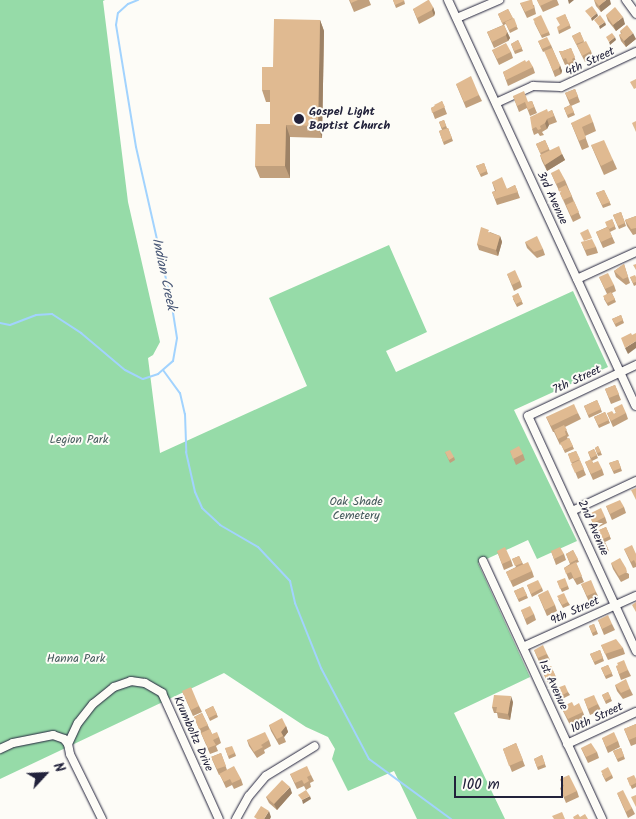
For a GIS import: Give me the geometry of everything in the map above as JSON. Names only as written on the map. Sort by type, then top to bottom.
[{"type":"street","name":"3rd Avenue","points":[[448,0],[636,406]]},
{"type":"street","points":[[457,18],[499,0]]},
{"type":"street","points":[[626,0],[636,14]]},
{"type":"street","name":"4th Street","points":[[496,103],[533,86],[561,87],[636,52]]},
{"type":"street","points":[[577,279],[636,252]]},
{"type":"street","name":"7th Street","points":[[528,416],[636,365]]},
{"type":"street","name":"2nd Avenue","points":[[528,416],[636,651]]},
{"type":"street","points":[[572,511],[636,481]]},
{"type":"street","name":"1st Avenue","points":[[483,561],[602,819]]},
{"type":"street","name":"9th Street","points":[[523,647],[636,596]]},
{"type":"street","name":"Krumboltz Drive","points":[[68,744],[78,723],[102,696],[118,684],[131,681],[145,683],[162,693],[219,819]]},
{"type":"street","name":"10th Street","points":[[567,744],[636,712]]},
{"type":"street","points":[[0,750],[13,743],[53,735],[64,739],[102,819]]},
{"type":"street","points":[[236,819],[250,796],[266,776],[315,746]]},
{"type":"green space","points":[[0,0],[105,0],[103,1],[128,202],[160,342],[153,355],[148,358],[160,453],[307,386],[269,298],[389,245],[427,332],[386,351],[396,372],[573,291],[608,367],[514,410],[577,541],[537,559],[528,540],[478,563],[530,677],[454,713],[505,819],[417,819],[394,771],[348,791],[332,759],[335,749],[328,737],[306,727],[224,673],[0,779]]},
{"type":"building","points":[[393,0],[404,0],[404,1],[395,5]]},
{"type":"building","points":[[428,0],[433,7],[432,10],[417,18],[413,9]]},
{"type":"building","points":[[532,0],[534,8],[525,12],[520,3]]},
{"type":"building","points":[[537,0],[553,0],[540,6]]},
{"type":"building","points":[[594,0],[606,0],[599,6]]},
{"type":"building","points":[[592,6],[597,13],[591,18],[585,11]]},
{"type":"building","points":[[615,7],[623,17],[613,25],[606,15]]},
{"type":"building","points":[[508,9],[513,18],[502,23],[498,14]]},
{"type":"building","points":[[565,14],[570,25],[558,31],[557,27],[560,25],[556,18]]},
{"type":"building","points":[[541,15],[549,32],[541,35],[533,19]]},
{"type":"building","points":[[600,15],[605,22],[599,26],[594,20]]},
{"type":"building","points":[[514,18],[517,26],[509,30],[505,22]]},
{"type":"building","name":"Gospel Light Baptist Church","points":[[274,19],[320,20],[318,126],[286,125],[285,166],[255,166],[256,124],[270,124],[270,90],[262,90],[262,67],[273,67]]},
{"type":"building","points":[[504,25],[507,32],[506,35],[492,42],[487,32]]},
{"type":"building","points":[[627,25],[633,33],[624,41],[619,35],[622,33],[620,31]]},
{"type":"building","points":[[580,32],[584,41],[576,44],[572,36]]},
{"type":"building","points":[[612,33],[615,37],[609,42],[606,37]]},
{"type":"building","points":[[547,37],[551,45],[542,49],[538,41]]},
{"type":"building","points":[[518,40],[522,48],[514,51],[511,44]]},
{"type":"building","points":[[586,41],[591,51],[582,56],[577,45]]},
{"type":"building","points":[[506,43],[511,52],[497,59],[492,50]]},
{"type":"building","points":[[552,48],[560,65],[559,68],[553,71],[544,51]]},
{"type":"building","points":[[571,48],[575,57],[572,59],[573,61],[568,63],[566,58],[563,59],[559,51]]},
{"type":"building","points":[[525,60],[526,62],[529,60],[533,67],[506,80],[503,72]]},
{"type":"building","points":[[471,76],[479,95],[464,102],[456,84]]},
{"type":"building","points":[[636,79],[636,88],[634,89],[630,82]]},
{"type":"building","points":[[575,89],[578,96],[569,100],[565,93]]},
{"type":"building","points":[[524,91],[528,102],[532,101],[534,107],[528,110],[525,102],[517,106],[513,96]]},
{"type":"building","points":[[442,101],[445,107],[432,113],[431,108]]},
{"type":"building","points":[[571,105],[574,112],[567,115],[564,108]]},
{"type":"building","points":[[547,109],[548,112],[552,110],[554,116],[547,119],[540,126],[541,129],[538,130],[536,127],[532,129],[530,117]]},
{"type":"building","points":[[590,114],[593,122],[582,127],[586,138],[579,141],[571,123]]},
{"type":"building","points":[[444,120],[446,126],[442,128],[439,122]]},
{"type":"building","points":[[636,121],[636,132],[632,123]]},
{"type":"building","points":[[448,128],[452,138],[443,142],[439,131]]},
{"type":"building","points":[[545,140],[549,149],[540,153],[536,144]]},
{"type":"building","points":[[604,140],[613,160],[601,166],[591,145]]},
{"type":"building","points":[[559,146],[562,154],[545,165],[540,155]]},
{"type":"building","points":[[484,163],[487,171],[480,174],[476,166]]},
{"type":"building","points":[[559,169],[565,180],[556,184],[551,173]]},
{"type":"building","points":[[502,177],[507,189],[515,185],[518,192],[495,199],[492,192],[496,191],[492,182]]},
{"type":"building","points":[[566,185],[572,196],[563,200],[558,189]]},
{"type":"building","points":[[604,190],[610,202],[602,205],[596,193]]},
{"type":"building","points":[[574,201],[579,212],[571,216],[566,205]]},
{"type":"building","points":[[621,212],[625,223],[618,226],[613,215]]},
{"type":"building","points":[[636,216],[636,228],[631,229],[625,220]]},
{"type":"building","points":[[612,219],[615,226],[609,229],[605,222]]},
{"type":"building","points":[[481,227],[489,230],[488,232],[500,236],[496,250],[477,244]]},
{"type":"building","points":[[608,227],[612,237],[601,242],[596,232]]},
{"type":"building","points":[[588,229],[592,238],[584,241],[580,233]]},
{"type":"building","points":[[537,236],[543,249],[534,252],[525,242]]},
{"type":"building","points":[[592,239],[596,247],[585,250],[581,242]]},
{"type":"building","points":[[624,264],[628,277],[623,279],[614,271]]},
{"type":"building","points":[[515,270],[520,281],[512,285],[507,274]]},
{"type":"building","points":[[608,273],[614,285],[605,289],[599,277]]},
{"type":"building","points":[[635,275],[636,282],[633,283],[630,277]]},
{"type":"building","points":[[611,292],[615,299],[607,303],[603,296]]},
{"type":"building","points":[[518,293],[522,301],[516,304],[512,296]]},
{"type":"building","points":[[621,315],[623,320],[615,324],[612,319]]},
{"type":"building","points":[[631,333],[632,335],[636,333],[636,341],[625,348],[621,338]]},
{"type":"building","points":[[615,385],[619,394],[609,398],[605,389]]},
{"type":"building","points":[[597,400],[601,409],[588,415],[584,406]]},
{"type":"building","points":[[574,404],[578,413],[551,426],[546,417]]},
{"type":"building","points":[[622,404],[626,413],[611,421],[607,413],[612,411],[614,414],[616,413],[614,408]]},
{"type":"building","points":[[605,412],[609,420],[598,425],[594,417]]},
{"type":"building","points":[[564,425],[567,430],[565,431],[566,435],[558,439],[554,430]]},
{"type":"building","points":[[569,438],[573,446],[564,450],[560,443]]},
{"type":"building","points":[[519,446],[523,454],[513,459],[510,451]]},
{"type":"building","points":[[598,446],[601,452],[597,453],[595,448]]},
{"type":"building","points":[[594,449],[597,455],[591,458],[588,452]]},
{"type":"building","points":[[450,450],[454,457],[449,460],[445,452]]},
{"type":"building","points":[[576,451],[580,459],[571,463],[568,454]]},
{"type":"building","points":[[591,459],[593,463],[598,461],[602,469],[591,474],[585,462]]},
{"type":"building","points":[[580,460],[584,469],[575,473],[571,464]]},
{"type":"building","points":[[618,460],[621,468],[613,471],[609,463]]},
{"type":"building","points":[[636,488],[636,500],[631,490]]},
{"type":"building","points":[[620,500],[624,507],[610,514],[606,506]]},
{"type":"building","points":[[601,508],[605,517],[593,523],[589,514]]},
{"type":"building","points":[[606,527],[610,536],[601,540],[597,531]]},
{"type":"building","points":[[604,542],[608,548],[601,551],[597,545]]},
{"type":"building","points":[[632,545],[636,554],[636,564],[634,560],[631,562],[624,549]]},
{"type":"building","points":[[505,547],[511,560],[502,564],[497,551]]},
{"type":"building","points":[[560,547],[564,554],[554,559],[551,551]]},
{"type":"building","points":[[573,550],[578,559],[570,563],[566,554]]},
{"type":"building","points":[[519,556],[522,563],[515,566],[512,559]]},
{"type":"building","points":[[620,558],[627,572],[619,576],[611,563]]},
{"type":"building","points":[[528,562],[532,571],[510,581],[506,572]]},
{"type":"building","points":[[576,562],[582,576],[574,579],[571,572],[566,574],[564,568]]},
{"type":"building","points":[[565,578],[568,586],[560,589],[557,581]]},
{"type":"building","points":[[538,580],[542,588],[531,594],[527,585]]},
{"type":"building","points":[[591,580],[596,592],[587,596],[581,584]]},
{"type":"building","points":[[523,587],[527,595],[518,599],[514,591]]},
{"type":"building","points":[[548,590],[555,605],[545,610],[538,595]]},
{"type":"building","points":[[564,593],[568,602],[562,605],[557,596]]},
{"type":"building","points":[[636,602],[636,612],[632,605]]},
{"type":"building","points":[[530,606],[534,614],[525,619],[521,610]]},
{"type":"building","points":[[608,615],[612,624],[602,629],[598,620]]},
{"type":"building","points":[[594,624],[596,631],[592,633],[589,626]]},
{"type":"building","points":[[616,639],[623,648],[605,654],[601,645]]},
{"type":"building","points":[[543,645],[547,654],[538,658],[534,650]]},
{"type":"building","points":[[600,650],[603,658],[594,662],[590,654]]},
{"type":"building","points":[[624,660],[628,670],[619,674],[616,666],[618,665],[617,663]]},
{"type":"building","points":[[608,665],[612,673],[605,676],[601,668]]},
{"type":"building","points":[[551,666],[556,677],[547,681],[542,670]]},
{"type":"building","points":[[626,679],[630,689],[621,693],[615,685]]},
{"type":"building","points":[[565,685],[568,692],[561,696],[557,688]]},
{"type":"building","points":[[191,687],[199,706],[191,710],[182,691]]},
{"type":"building","points":[[608,692],[611,698],[605,701],[602,695]]},
{"type":"building","points":[[494,695],[511,696],[508,714],[496,712],[497,707],[492,707]]},
{"type":"building","points":[[594,695],[598,704],[588,709],[584,699]]},
{"type":"building","points":[[572,702],[574,706],[579,703],[583,712],[568,719],[561,707]]},
{"type":"building","points":[[213,706],[217,714],[209,718],[205,710]]},
{"type":"building","points":[[202,713],[208,725],[199,729],[194,717]]},
{"type":"building","points":[[282,718],[286,726],[281,732],[283,736],[277,739],[269,725]]},
{"type":"building","points":[[636,724],[636,737],[629,740],[624,729]]},
{"type":"building","points":[[210,729],[212,734],[217,732],[219,737],[213,740],[216,745],[208,748],[201,733]]},
{"type":"building","points":[[265,732],[269,740],[261,745],[263,747],[254,752],[247,740]]},
{"type":"building","points":[[614,732],[618,741],[606,747],[602,738]]},
{"type":"building","points":[[516,743],[523,760],[509,766],[503,749]]},
{"type":"building","points":[[591,743],[597,752],[586,757],[581,748]]},
{"type":"building","points":[[232,746],[235,753],[228,756],[225,748]]},
{"type":"building","points":[[621,748],[624,756],[617,759],[613,751]]},
{"type":"building","points":[[221,753],[226,766],[217,769],[211,757]]},
{"type":"building","points":[[542,755],[545,764],[537,767],[534,759]]},
{"type":"building","points":[[234,766],[241,779],[232,783],[230,779],[224,782],[219,774]]},
{"type":"building","points":[[307,766],[311,775],[307,777],[309,781],[304,784],[302,780],[295,783],[290,774]]},
{"type":"building","points":[[608,767],[612,775],[605,779],[601,771]]},
{"type":"building","points":[[569,775],[577,791],[564,797],[560,788],[564,786],[560,779]]},
{"type":"building","points":[[634,775],[636,783],[630,786],[627,778]]},
{"type":"building","points":[[282,780],[290,787],[274,804],[266,797]]},
{"type":"building","points":[[306,790],[310,796],[302,800],[298,795]]},
{"type":"building","points":[[623,790],[632,808],[626,812],[617,793]]},
{"type":"building","points":[[636,795],[636,807],[631,797]]},
{"type":"building","points":[[261,806],[269,811],[264,819],[257,819],[254,817]]},
{"type":"building","points":[[562,812],[565,819],[554,819],[552,816]]},
{"type":"building","points":[[578,814],[580,817],[585,814],[588,819],[574,819],[573,817]]},
{"type":"waterway","name":"Indian Creek","points":[[0,323],[10,325],[36,315],[52,314],[81,333],[125,370],[143,379],[158,374],[173,361],[177,338],[171,301],[136,147],[116,25],[118,13],[128,4],[138,0]]},
{"type":"waterway","points":[[163,370],[180,393],[185,414],[186,452],[195,492],[202,508],[220,525],[258,547],[290,581],[295,603],[321,668],[369,759],[451,819]]},
{"type":"place","name":"Gospel Light Baptist Church","points":[[299,119]]},
{"type":"park label","name":"Legion Park","points":[[79,440]]},
{"type":"park label","name":"Oak Shade Cemetery","points":[[356,509]]},
{"type":"park label","name":"Hanna Park","points":[[76,659]]}]
